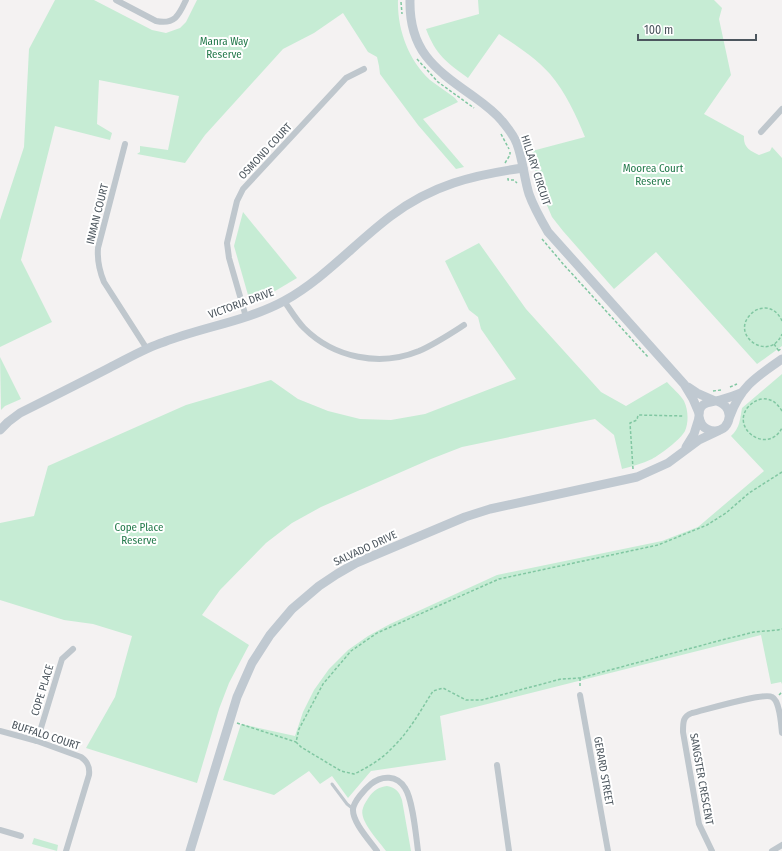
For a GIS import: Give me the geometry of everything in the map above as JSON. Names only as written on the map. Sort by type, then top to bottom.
[{"type":"street","points":[[116,0],[156,21],[163,22],[170,21],[175,18],[186,0]]},
{"type":"street","name":"HILLARY CIRCUIT","points":[[410,0],[411,21],[422,51],[444,76],[491,110],[502,120],[517,144],[529,194],[548,232],[684,384],[693,399],[699,416]]},
{"type":"street","name":"OSMOND COURT","points":[[246,317],[227,250],[229,233],[243,189],[346,78],[364,69]]},
{"type":"street","points":[[761,132],[782,109]]},
{"type":"street","name":"INMAN COURT","points":[[125,144],[98,248],[97,258],[99,270],[104,282],[147,349]]},
{"type":"street","name":"VICTORIA DRIVE","points":[[0,430],[20,413],[147,349],[179,336],[246,317],[284,301],[328,270],[391,216],[428,193],[455,182],[491,173],[523,168]]},
{"type":"street","points":[[284,301],[303,327],[318,340],[338,351],[358,358],[382,360],[400,357],[420,351],[464,325]]},
{"type":"street","name":"SALVADO DRIVE","points":[[684,450],[694,434],[704,404],[741,393],[780,354]]},
{"type":"street","name":"HILLARY CIRCUIT","points":[[684,384],[697,393],[715,401]]},
{"type":"street","name":"SALVADO DRIVE","points":[[190,851],[229,721],[237,697],[252,662],[270,635],[292,609],[319,586],[356,563],[465,517],[490,509],[637,477],[668,463],[699,440],[718,431],[734,418],[741,393]]},
{"type":"street","points":[[715,401],[721,402],[728,408],[734,418]]},
{"type":"street","points":[[699,416],[704,427],[713,431],[718,431]]},
{"type":"street","name":"COPE PLACE","points":[[37,742],[62,659],[73,649]]},
{"type":"street","name":"GERARD STREET","points":[[580,695],[608,851]]},
{"type":"street","name":"SANGSTER CRESCENT","points":[[712,851],[702,833],[697,816],[683,732],[684,717],[692,713],[757,696],[768,695],[774,698],[776,702],[782,732]]},
{"type":"street","name":"BUFFALO COURT","points":[[0,731],[37,742],[86,760],[90,768],[89,775],[66,851]]},
{"type":"street","points":[[497,766],[509,851]]},
{"type":"street","points":[[378,851],[360,827],[355,818],[353,809],[357,800],[368,786],[376,780],[387,777],[397,779],[405,788],[410,800],[418,851]]},
{"type":"street","points":[[0,830],[21,836]]},
{"type":"street","points":[[772,851],[782,845]]},
{"type":"lane","points":[[332,784],[353,809]]},
{"type":"path","points":[[782,321],[774,311],[764,308],[753,311],[747,319],[745,329],[751,342],[765,347],[774,344],[779,340],[782,334]]},
{"type":"path","points":[[774,344],[780,354]]},
{"type":"path","points":[[780,354],[782,348]]},
{"type":"path","points":[[774,354],[780,354]]},
{"type":"path","points":[[712,390],[724,390],[741,381]]},
{"type":"path","points":[[782,411],[774,402],[762,399],[751,404],[744,414],[744,420],[748,432],[759,439],[772,438],[777,435],[782,428]]},
{"type":"path","points":[[633,469],[630,423],[637,420],[638,415],[683,416]]},
{"type":"path","points":[[734,418],[744,420]]},
{"type":"path","points":[[296,742],[300,729],[323,684],[351,651],[377,634],[499,579],[658,545],[707,525],[726,513],[749,493],[782,472]]},
{"type":"path","points":[[229,721],[296,742],[301,747],[341,771],[354,774],[365,769],[392,748],[412,724],[433,691],[443,688],[466,700],[482,700],[561,679],[580,678],[754,632],[778,630],[782,628]]},
{"type":"path","points":[[580,678],[580,695]]},
{"type":"green space","name":"Manra Way Reserve","points":[[55,0],[94,0],[152,30],[166,33],[180,28],[186,22],[197,0],[398,0],[399,22],[405,43],[410,53],[422,72],[458,102],[423,119],[464,167],[456,169],[418,125],[380,74],[377,57],[368,52],[343,13],[314,33],[283,49],[205,135],[185,163],[137,154],[140,152],[140,146],[168,150],[179,96],[99,80],[97,124],[112,133],[110,140],[55,126],[21,260],[52,322],[0,347],[0,220],[24,147],[29,49]]},
{"type":"green space","name":"Moorea Court Reserve","points":[[478,0],[714,0],[722,8],[719,19],[731,75],[704,114],[744,136],[746,146],[753,152],[759,155],[770,151],[772,147],[782,158],[782,346],[757,364],[656,252],[614,289],[563,231],[552,217],[537,182],[532,151],[585,137],[566,96],[550,74],[539,63],[526,52],[499,34],[468,78],[442,57],[426,29],[479,14]]},
{"type":"green space","points":[[243,212],[297,278],[260,300],[251,299],[248,295],[234,246]]},
{"type":"green space","name":"Cope Place Reserve","points":[[479,243],[526,309],[601,392],[626,406],[667,382],[685,404],[687,420],[683,434],[656,457],[622,469],[614,435],[595,419],[462,447],[321,507],[292,523],[266,543],[220,590],[202,615],[249,645],[229,683],[219,709],[197,783],[86,748],[115,697],[132,636],[93,624],[64,620],[0,600],[0,523],[34,516],[48,466],[186,405],[271,380],[298,399],[328,411],[360,419],[391,420],[425,414],[516,379],[481,329],[478,317],[469,310],[445,261]]},
{"type":"green space","points":[[0,357],[21,399],[5,406],[1,410]]},
{"type":"green space","points":[[782,374],[782,684],[781,682],[771,684],[761,635],[440,716],[446,760],[371,771],[348,798],[332,776],[320,784],[309,771],[274,795],[223,780],[241,724],[295,736],[303,712],[314,690],[329,669],[348,650],[368,636],[390,624],[497,575],[662,541],[698,527],[764,471],[731,436],[738,427],[742,408]]},
{"type":"green space","points":[[387,786],[397,790],[401,797],[411,851],[386,851],[366,824],[362,813],[365,804],[373,792]]},
{"type":"green space","points":[[34,838],[58,845],[57,851],[32,844]]}]
